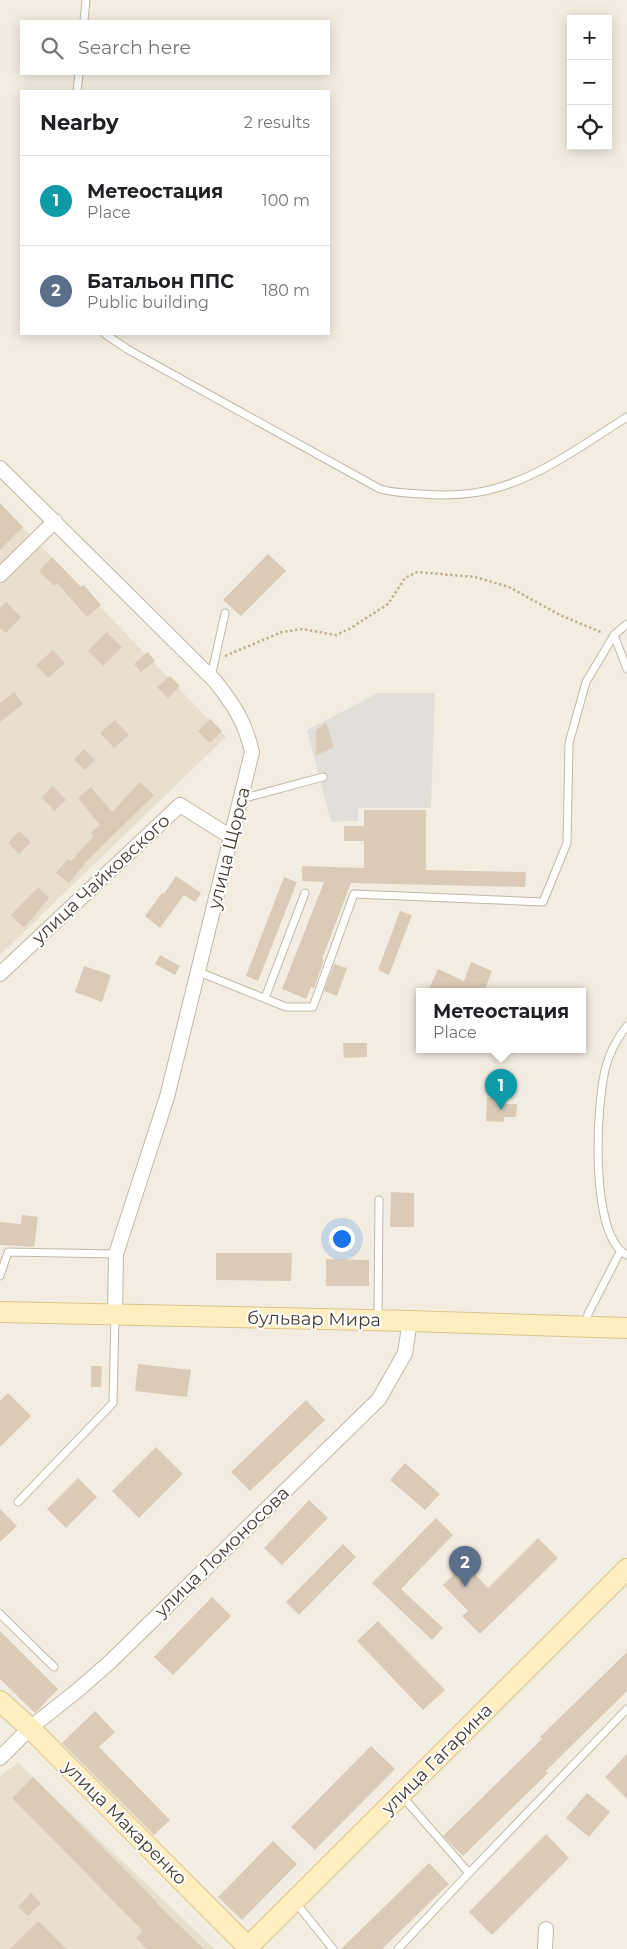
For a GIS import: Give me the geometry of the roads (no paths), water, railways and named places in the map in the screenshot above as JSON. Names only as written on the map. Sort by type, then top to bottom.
[{"type":"main road","name":"бульвар Мира","points":[[0,1312],[115,1316],[378,1320],[627,1328]]},
{"type":"main road","name":"улица Гагарина","points":[[247,1948],[626,1573]]},
{"type":"main road","name":"улица Макаренко","points":[[0,1701],[30,1728],[247,1948]]},
{"type":"street","name":"улица Щорса","points":[[0,468],[211,677],[236,707],[248,732],[252,752],[167,1097],[116,1254],[115,1316]]},
{"type":"street","points":[[0,575],[55,521]]},
{"type":"street","name":"улица Чайковского","points":[[0,974],[180,805],[231,837]]},
{"type":"street","name":"улица Ломоносова","points":[[0,1758],[30,1728],[111,1661],[379,1399],[405,1353],[410,1321]]},
{"type":"street","points":[[545,1949],[546,1929]]},
{"type":"lane","points":[[84,20],[86,0]]},
{"type":"lane","points":[[77,90],[79,75]]},
{"type":"lane","points":[[106,335],[127,349],[380,489],[391,492],[441,496],[499,488],[560,459],[627,416]]},
{"type":"lane","points":[[211,677],[225,613]]},
{"type":"lane","points":[[199,972],[286,1007],[313,1007],[354,894],[543,902],[567,843],[569,743],[586,682],[613,636],[627,624]]},
{"type":"lane","points":[[613,636],[627,669]]},
{"type":"lane","points":[[241,799],[323,777]]},
{"type":"lane","points":[[265,998],[305,893]]},
{"type":"lane","points":[[586,1326],[588,1314],[624,1253],[614,1244],[606,1226],[600,1185],[599,1136],[600,1102],[606,1065],[620,1035],[627,1026]]},
{"type":"lane","points":[[378,1320],[379,1200]]},
{"type":"lane","points":[[0,1276],[8,1252],[116,1254]]},
{"type":"lane","points":[[18,1502],[113,1402],[115,1316]]},
{"type":"lane","points":[[0,1614],[54,1666]]},
{"type":"lane","points":[[398,1949],[627,1709]]},
{"type":"lane","points":[[401,1795],[469,1873]]},
{"type":"lane","points":[[295,1902],[334,1949]]},
{"type":"place","name":"Метеостация","points":[[501,1110]]},
{"type":"place","name":"Батальон ППС","points":[[465,1587]]}]
